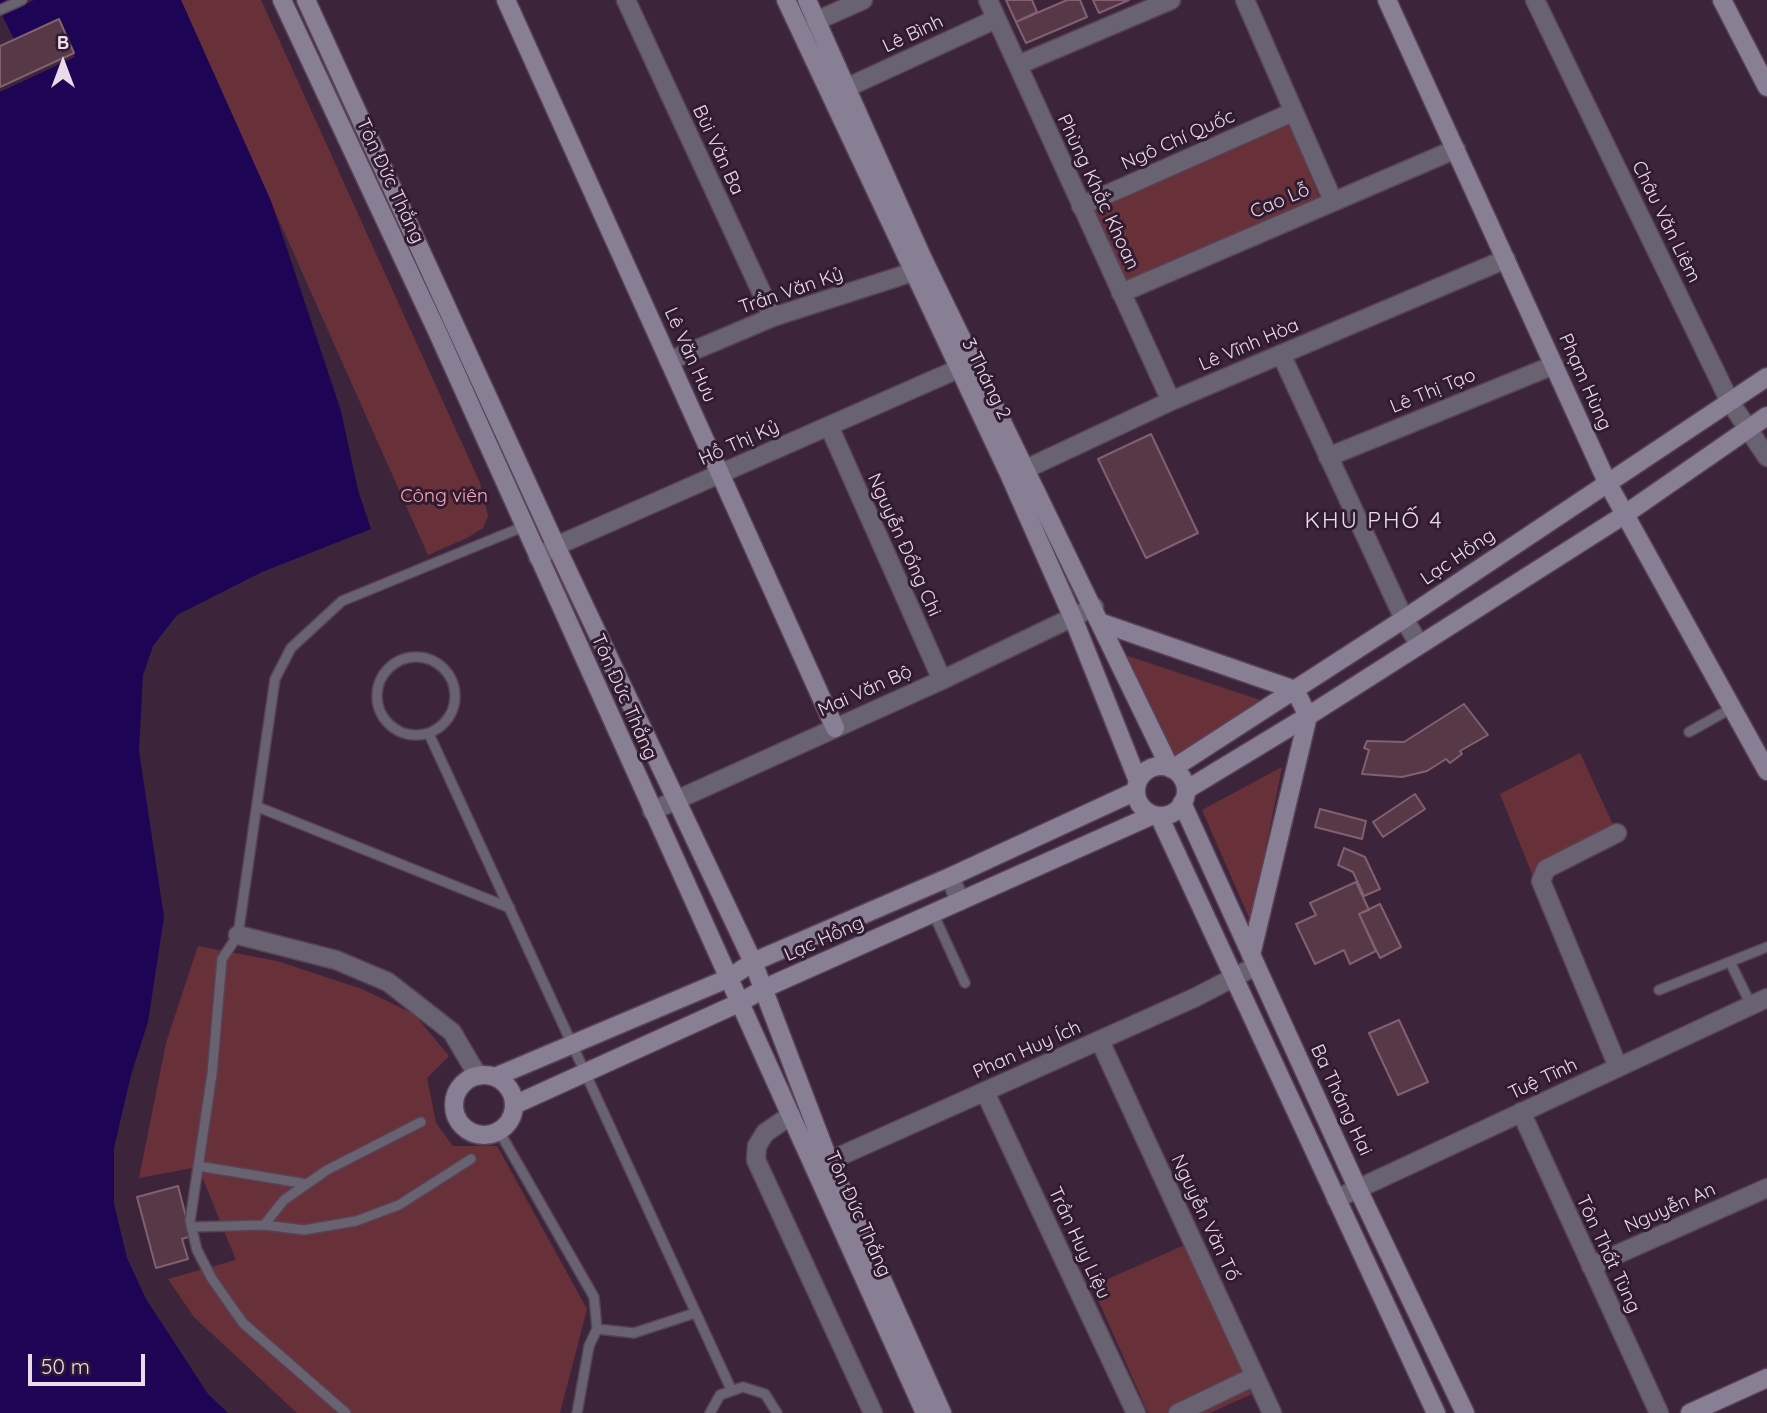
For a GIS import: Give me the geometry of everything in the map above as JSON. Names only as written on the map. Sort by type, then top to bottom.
[{"type":"street","name":"Tôn Đức Thắng","points":[[282,0],[525,526],[791,1115],[823,1167],[942,1413]]},
{"type":"street","name":"Tôn Đức Thắng","points":[[306,0],[556,546],[765,988],[823,1167],[925,1413]]},
{"type":"street","name":"Lê Văn Hưu","points":[[506,0],[835,728]]},
{"type":"street","name":"Bùi Văn Ba","points":[[626,0],[773,317]]},
{"type":"street","name":"3 Tháng 2","points":[[786,0],[836,107],[917,264],[1018,472],[1137,786]]},
{"type":"street","name":"3 Tháng 2","points":[[807,0],[846,88],[958,369],[1094,607],[1171,768]]},
{"type":"street","points":[[816,21],[863,0]]},
{"type":"street","name":"Phùng Khắc Khoan","points":[[988,0],[1171,401]]},
{"type":"street","points":[[1018,65],[1171,0]]},
{"type":"street","points":[[1245,0],[1332,201]]},
{"type":"street","name":"Phạm Hùng","points":[[1387,0],[1607,482],[1767,771]]},
{"type":"street","name":"Châu Văn Liêm","points":[[1535,0],[1730,402],[1767,457]]},
{"type":"street","points":[[1722,0],[1763,67],[1767,87]]},
{"type":"street","name":"Lê Bình","points":[[846,88],[996,19]]},
{"type":"street","points":[[836,107],[846,88]]},
{"type":"street","name":"Ngô Chí Quốc","points":[[1081,206],[1293,112]]},
{"type":"street","name":"Cao Lỗ","points":[[1121,293],[1456,149]]},
{"type":"street","name":"Lê Vĩnh Hòa","points":[[1018,472],[1171,401],[1506,259]]},
{"type":"street","name":"Trần Văn Kỷ","points":[[670,361],[773,317],[917,264]]},
{"type":"street","points":[[1281,354],[1404,619],[1419,644]]},
{"type":"street","name":"Lê Thị Tạo","points":[[1328,457],[1554,365]]},
{"type":"street","name":"Hồ Thị Kỷ","points":[[538,557],[556,546],[958,369]]},
{"type":"street","name":"Lạc Hồng","points":[[1171,768],[1404,619],[1767,377]]},
{"type":"street","points":[[1184,797],[1181,778],[1171,768],[1152,768],[1137,786],[1142,808],[1156,815],[1173,813],[1184,797],[1624,515],[1767,416]]},
{"type":"street","name":"Nguyễn Đổng Chi","points":[[828,426],[942,680]]},
{"type":"street","name":"Mai Văn Bộ","points":[[652,811],[676,797],[942,680],[1094,607]]},
{"type":"street","points":[[1102,623],[1295,690],[1308,716],[1254,960]]},
{"type":"street","name":"Lạc Hồng","points":[[486,1077],[729,978],[753,962],[950,877],[1137,786]]},
{"type":"street","name":"Ba Tháng Hai","points":[[1184,797],[1254,960],[1357,1187],[1465,1413]]},
{"type":"street","points":[[1156,815],[1436,1413]]},
{"type":"street","name":"Lạc Hồng","points":[[514,1105],[741,1002],[765,988],[1156,815]]},
{"type":"street","points":[[1618,833],[1546,869],[1541,881],[1618,1067]]},
{"type":"street","points":[[950,877],[960,901]]},
{"type":"street","points":[[238,935],[336,960],[388,982],[452,1032],[486,1077],[510,1091],[514,1105],[512,1115],[499,1131],[484,1135],[473,1133],[457,1120],[454,1110],[455,1095],[469,1079],[486,1077]]},
{"type":"street","name":"Phan Huy Ích","points":[[823,1167],[1233,979],[1254,960]]},
{"type":"street","name":"Tuệ Tĩnh","points":[[1336,1199],[1759,1001]]},
{"type":"street","name":"Nguyễn Văn Tố","points":[[1100,1041],[1272,1413]]},
{"type":"street","name":"Trần Huy Liệu","points":[[985,1092],[1136,1413]]},
{"type":"street","name":"Tôn Thất Tùng","points":[[1521,1112],[1659,1413]]},
{"type":"street","points":[[791,1115],[765,1133],[757,1146],[756,1160],[873,1413]]},
{"type":"street","name":"Nguyễn An","points":[[1591,1266],[1767,1188]]},
{"type":"street","points":[[1178,1413],[1255,1376]]},
{"type":"street","points":[[1690,1413],[1767,1378]]},
{"type":"lane","points":[[0,10],[22,0]]},
{"type":"lane","points":[[346,1413],[243,1323],[212,1279],[197,1250],[192,1227],[212,1074],[222,959],[238,935],[275,679],[291,648],[342,601],[525,526]]},
{"type":"lane","points":[[408,657],[425,657],[440,664],[451,676],[456,692],[454,709],[445,723],[429,734],[415,736],[399,732],[386,722],[377,708],[376,691],[381,676],[393,663],[408,657]]},
{"type":"lane","points":[[1689,732],[1732,708]]},
{"type":"lane","points":[[429,734],[731,1389]]},
{"type":"lane","points":[[258,807],[510,908]]},
{"type":"lane","points":[[933,913],[965,983]]},
{"type":"lane","points":[[1659,990],[1731,964],[1767,947]]},
{"type":"lane","points":[[1731,964],[1759,1001]]},
{"type":"lane","points":[[264,1225],[284,1200],[346,1158],[421,1122]]},
{"type":"lane","points":[[499,1131],[594,1297],[597,1329],[589,1346],[577,1413]]},
{"type":"lane","points":[[192,1227],[264,1225],[304,1230],[356,1221],[399,1205],[471,1159]]},
{"type":"lane","points":[[198,1166],[307,1184]]},
{"type":"lane","points":[[597,1329],[634,1333],[695,1313]]},
{"type":"lane","points":[[710,1413],[720,1395],[731,1389],[754,1388],[773,1403],[777,1413]]},
{"type":"green space","name":"Công viên","points":[[181,0],[261,0],[480,483],[488,516],[483,528],[467,538],[428,555]]},
{"type":"green space","points":[[1291,124],[1322,205],[1129,287],[1091,210]]},
{"type":"green space","points":[[1122,654],[1263,701],[1172,758]]},
{"type":"green space","points":[[1580,753],[1621,842],[1534,879],[1500,794]]},
{"type":"green space","points":[[1282,767],[1251,922],[1202,810]]},
{"type":"green space","points":[[198,946],[277,961],[362,989],[414,1014],[449,1056],[427,1078],[436,1123],[453,1146],[497,1146],[587,1309],[560,1413],[297,1413],[194,1317],[168,1279],[236,1260],[198,1167],[139,1178],[166,1043]]},
{"type":"green space","points":[[1187,1244],[1252,1394],[1210,1413],[1148,1413],[1092,1286]]},
{"type":"shaded area","points":[[0,0],[181,0],[271,201],[341,411],[358,490],[371,529],[262,572],[177,615],[153,646],[143,675],[139,751],[164,917],[148,1022],[131,1075],[114,1148],[114,1204],[127,1258],[146,1299],[208,1394],[228,1413],[0,1413]]},
{"type":"pier","points":[[10,0],[34,0],[2,15],[15,41],[59,21],[75,57],[0,92],[0,4]]},
{"type":"building","points":[[1006,0],[1032,0],[1037,12],[1016,22]]},
{"type":"building","points":[[1067,0],[1080,0],[1087,17],[1026,43],[1016,22]]},
{"type":"building","points":[[1093,0],[1129,0],[1099,13]]},
{"type":"building","points":[[59,19],[74,53],[0,87],[0,46]]},
{"type":"building","points":[[1151,434],[1198,533],[1146,558],[1098,459]]},
{"type":"building","points":[[1464,704],[1488,735],[1460,751],[1462,754],[1450,763],[1446,759],[1427,771],[1402,777],[1362,774],[1369,750],[1364,748],[1367,741],[1404,742]]},
{"type":"building","points":[[1415,794],[1425,809],[1383,837],[1373,822]]},
{"type":"building","points":[[1320,809],[1366,821],[1362,839],[1315,827]]},
{"type":"building","points":[[1344,848],[1365,857],[1380,889],[1364,896],[1353,872],[1338,865]]},
{"type":"building","points":[[1356,882],[1369,910],[1359,914],[1376,951],[1350,964],[1344,950],[1315,964],[1296,924],[1316,915],[1310,903]]},
{"type":"building","points":[[1380,904],[1401,947],[1380,958],[1359,914]]},
{"type":"building","points":[[1399,1020],[1428,1082],[1398,1095],[1369,1033]]},
{"type":"building","points":[[178,1186],[191,1236],[182,1239],[188,1259],[156,1268],[137,1197]]},
{"type":"district","name":"KHU PHỐ 4","points":[[1374,521]]}]
